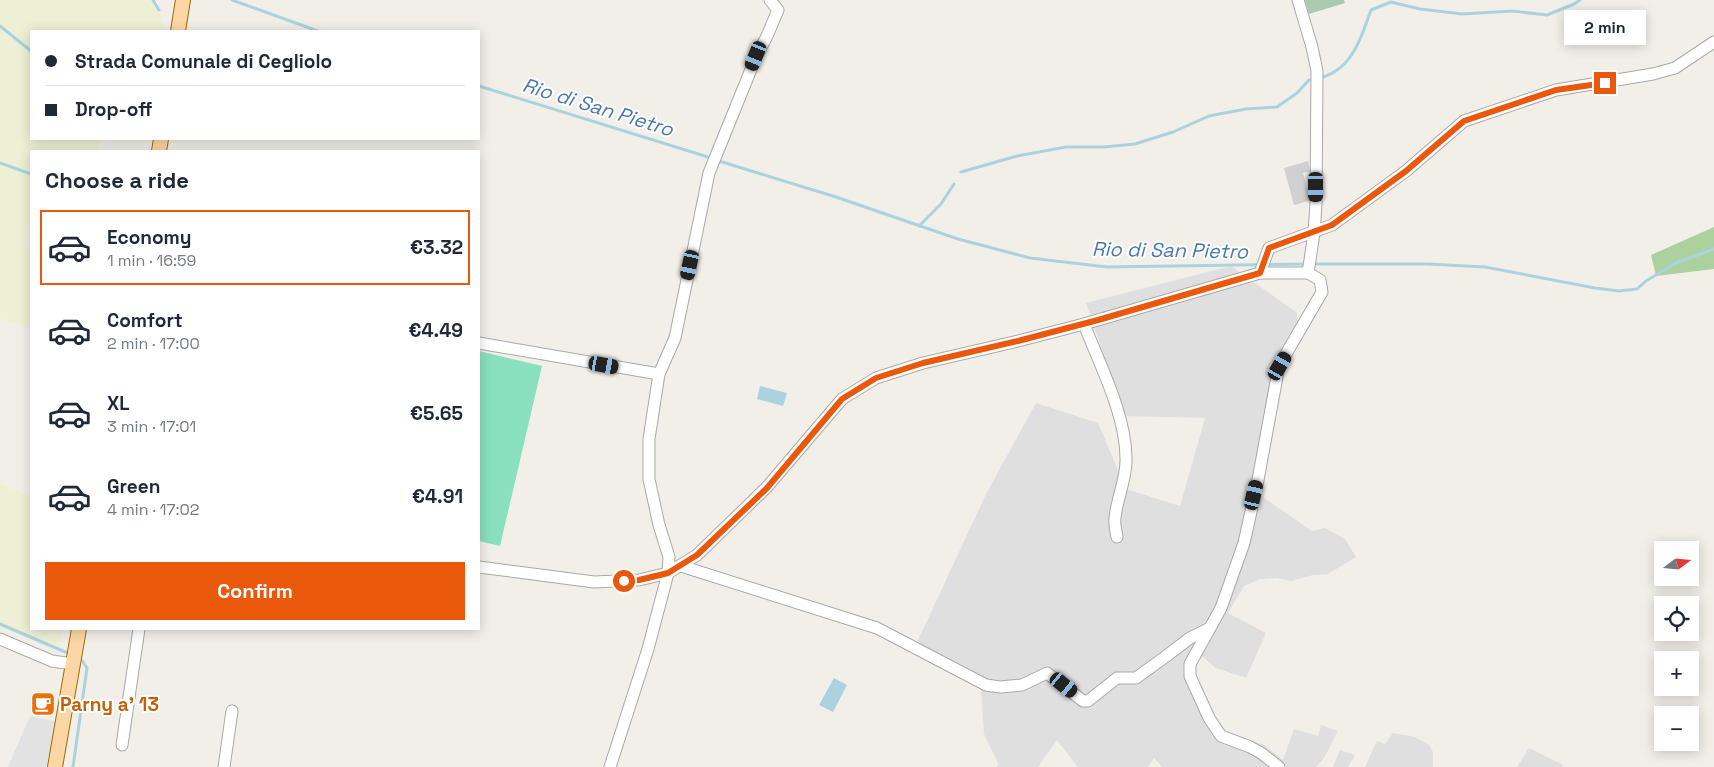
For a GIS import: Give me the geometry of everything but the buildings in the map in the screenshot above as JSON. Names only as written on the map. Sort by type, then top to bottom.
[{"type":"main road","points":[[178,30],[183,0]]},
{"type":"main road","points":[[55,767],[79,630]]},
{"type":"street","points":[[610,767],[648,648],[668,573],[669,557],[659,526],[649,479],[648,439],[659,374],[675,338],[709,173],[756,56],[778,10],[770,0]]},
{"type":"street","points":[[1298,0],[1317,71],[1316,204],[1308,273]]},
{"type":"street","points":[[1260,273],[1269,248],[1332,225],[1406,171],[1464,121],[1556,90],[1653,74],[1675,68],[1714,42]]},
{"type":"street","points":[[480,567],[594,582],[639,580],[668,573],[697,555],[767,488],[842,399],[876,378],[923,363],[1084,324],[1260,273],[1308,273],[1320,280],[1322,292],[1280,366],[1244,543],[1221,608],[1190,664],[1190,676],[1209,718],[1221,736],[1250,747],[1279,767]]},
{"type":"street","points":[[1084,324],[1112,394],[1124,435],[1125,474],[1115,518],[1117,537]]},
{"type":"street","points":[[480,343],[659,374]]},
{"type":"street","points":[[681,566],[877,628],[986,685],[1000,688],[1022,685],[1047,673],[1082,701],[1088,700],[1117,678],[1136,678],[1166,658],[1190,638],[1210,628]]},
{"type":"street","points":[[122,745],[139,630]]},
{"type":"street","points":[[0,639],[52,661],[73,664]]},
{"type":"street","points":[[224,767],[232,711]]},
{"type":"shaded area","points":[[1308,161],[1310,171],[1303,173],[1311,200],[1294,205],[1284,168]]},
{"type":"shaded area","points":[[1231,266],[1296,312],[1300,326],[1285,351],[1260,495],[1312,531],[1325,528],[1345,539],[1356,557],[1328,574],[1313,575],[1291,581],[1276,578],[1261,579],[1244,586],[1228,613],[1266,633],[1246,678],[1216,668],[1199,654],[1193,671],[1205,698],[1225,730],[1264,745],[1283,760],[1294,729],[1318,736],[1321,725],[1338,731],[1324,758],[1316,767],[1162,767],[1154,758],[1148,767],[1078,767],[1057,740],[1038,767],[997,767],[998,763],[984,734],[981,689],[913,651],[987,492],[1036,403],[1098,423],[1126,489],[1180,506],[1205,418],[1124,416],[1086,303]]},
{"type":"shaded area","points":[[30,716],[57,722],[46,767],[8,767]]},
{"type":"shaded area","points":[[1393,733],[1415,737],[1429,745],[1433,752],[1433,767],[1365,767],[1377,741],[1385,744]]},
{"type":"shaded area","points":[[1529,748],[1563,765],[1562,767],[1517,767]]},
{"type":"shaded area","points":[[1340,750],[1355,755],[1348,767],[1333,767]]},
{"type":"green space","points":[[0,0],[156,0],[165,30],[30,30],[30,140],[102,140],[96,150],[30,150],[30,217],[25,246],[30,248],[30,328],[0,319]]},
{"type":"green space","points":[[1305,0],[1344,0],[1345,3],[1309,14]]},
{"type":"green space","points":[[1714,227],[1714,269],[1656,276],[1651,255]]},
{"type":"green space","points":[[480,351],[542,366],[500,546],[480,541]]},
{"type":"green space","points":[[0,484],[30,496],[30,630],[63,630],[59,651],[0,627]]},
{"type":"water","points":[[760,386],[787,393],[783,406],[757,399]]},
{"type":"water","points":[[834,678],[847,685],[833,712],[819,705]]},
{"type":"waterway","points":[[153,0],[159,10]]},
{"type":"waterway","name":"Rio di San Pietro","points":[[232,0],[315,30]]},
{"type":"waterway","points":[[961,172],[1017,156],[1066,147],[1104,147],[1135,144],[1173,132],[1209,116],[1246,109],[1277,107],[1297,93],[1309,80],[1323,77],[1343,65],[1357,46],[1371,10],[1391,2],[1420,9],[1462,14],[1512,11],[1547,15],[1580,0]]},
{"type":"waterway","points":[[0,26],[30,50]]},
{"type":"waterway","name":"Rio di San Pietro","points":[[480,86],[708,157]]},
{"type":"waterway","name":"Rio di San Pietro","points":[[719,161],[836,197],[958,239],[1030,258],[1107,267],[1306,264]]},
{"type":"waterway","points":[[0,163],[30,174]]},
{"type":"waterway","points":[[919,226],[941,204],[954,184]]},
{"type":"waterway","name":"Rio di San Pietro","points":[[1313,264],[1428,264],[1485,267],[1619,291],[1637,289],[1646,281],[1676,263],[1714,249]]},
{"type":"waterway","points":[[0,624],[70,654]]},
{"type":"waterway","points":[[73,767],[87,668],[78,657]]},
{"type":"place","name":"Parny a' 13","points":[[43,704]]},
{"type":"route","points":[[624,581],[639,580],[668,573],[697,555],[767,488],[842,399],[876,378],[923,363],[1098,320],[1260,273],[1269,248],[1332,225],[1406,171],[1464,121],[1556,90],[1605,83]]}]
